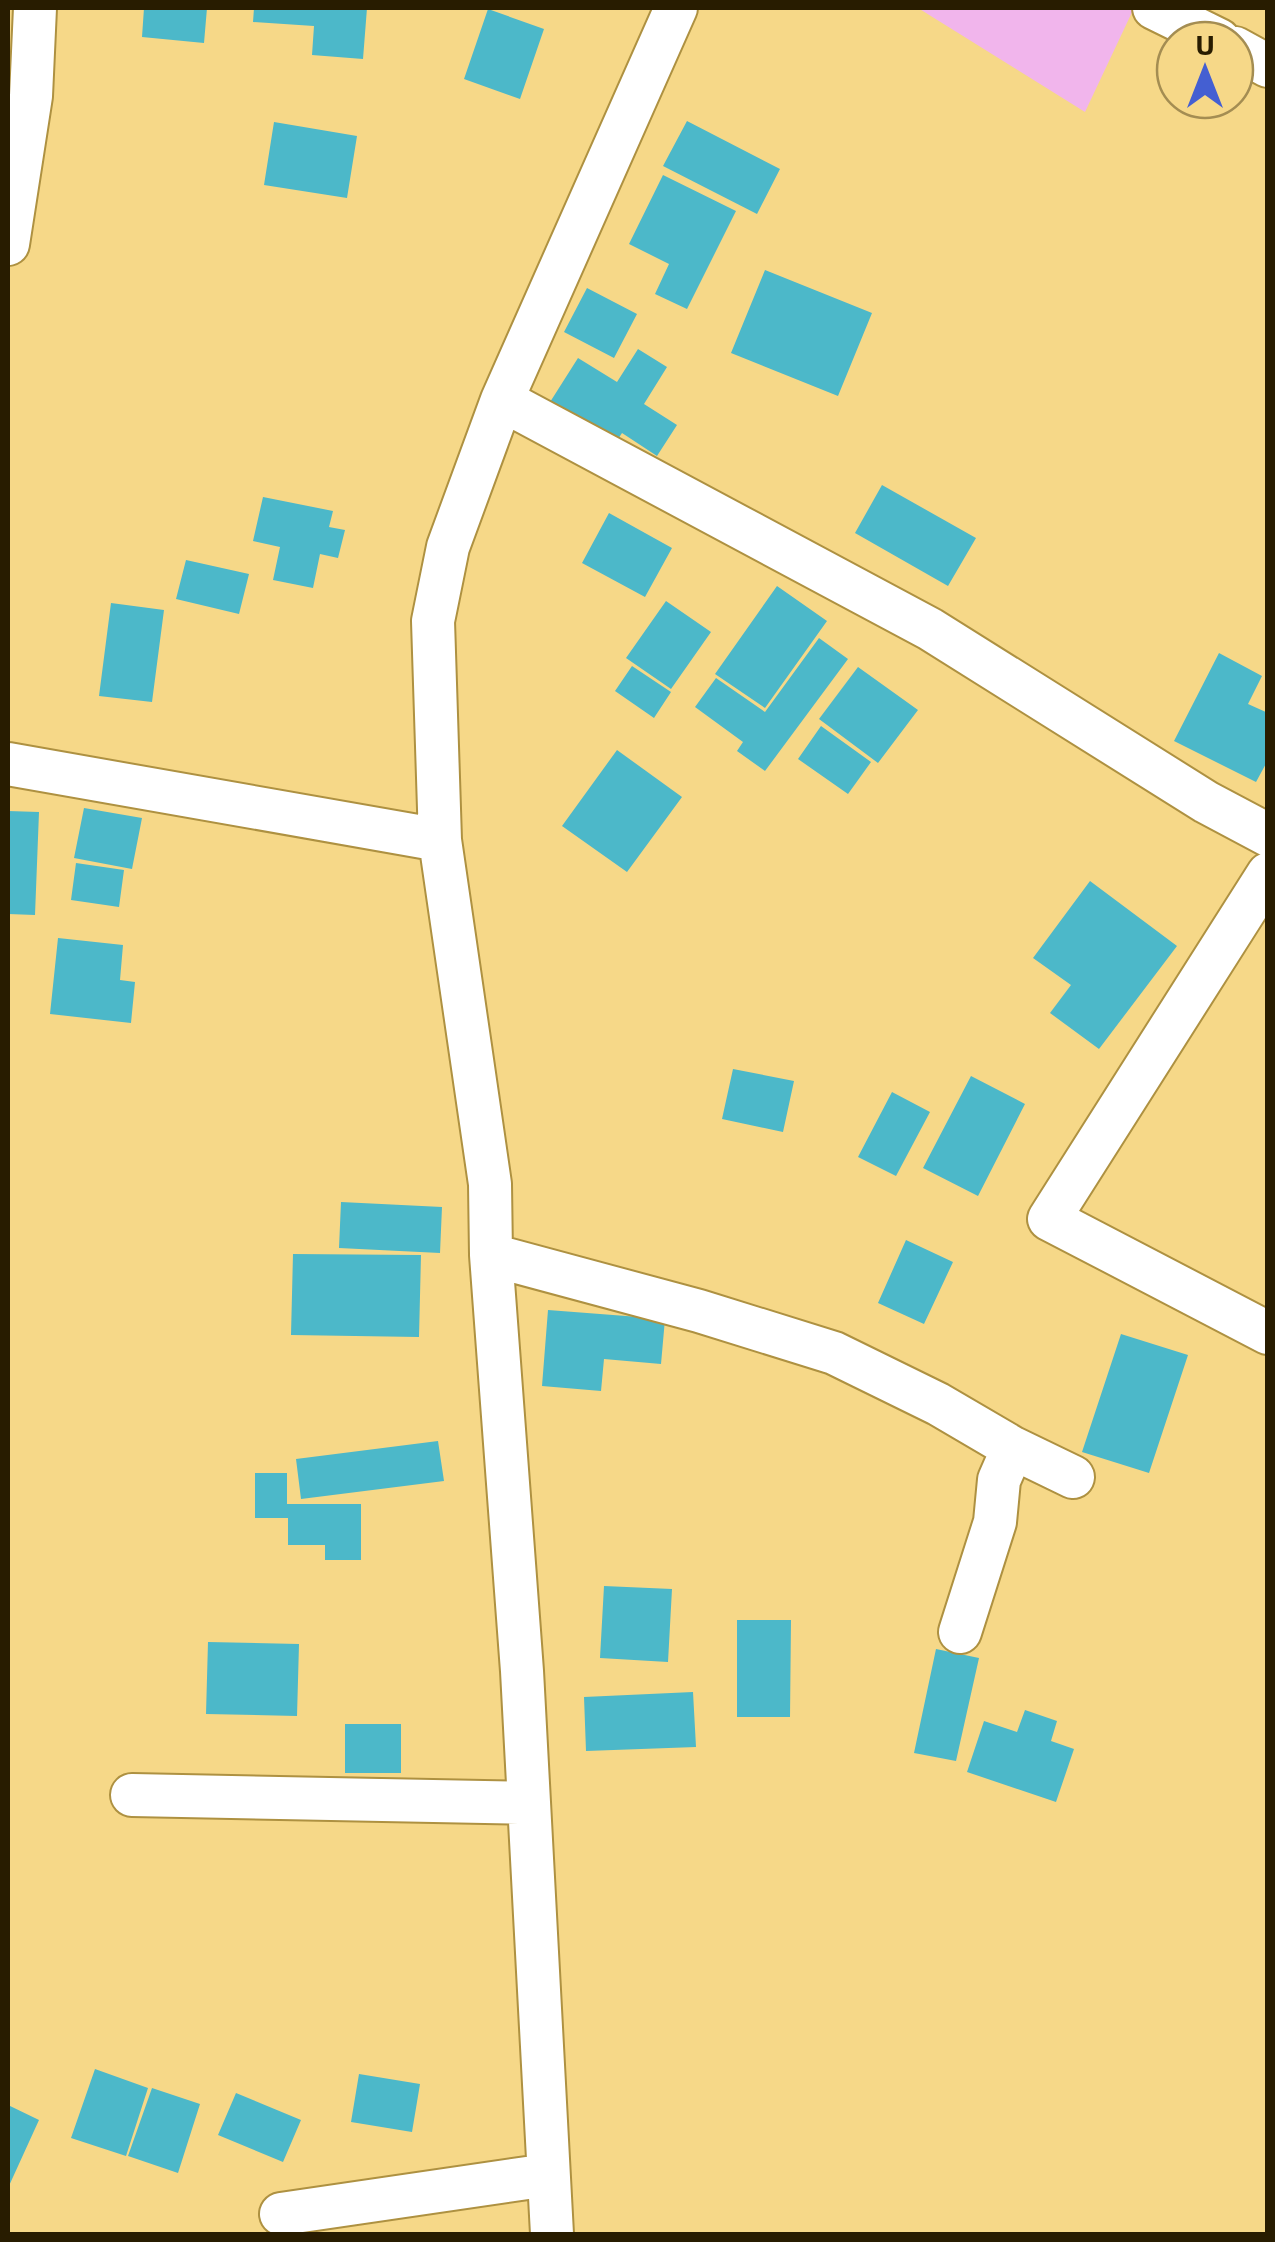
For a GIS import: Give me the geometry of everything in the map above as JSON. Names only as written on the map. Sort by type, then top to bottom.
[{"type":"street","points":[[8,244],[31,96],[35,8]]},
{"type":"street","points":[[552,2234],[529,1803],[491,1255],[490,1184],[440,840],[433,621],[448,547],[502,400],[676,8]]},
{"type":"street","points":[[1154,8],[1179,20]]},
{"type":"street","points":[[502,400],[930,629],[1206,802],[1268,835]]},
{"type":"street","points":[[8,764],[440,840]]},
{"type":"street","points":[[1268,874],[1049,1220],[1268,1333]]},
{"type":"street","points":[[491,1255],[699,1311],[834,1354],[1074,1477]]},
{"type":"street","points":[[960,1632],[994,1522],[999,1480],[1013,1448]]},
{"type":"street","points":[[132,1795],[529,1803]]},
{"type":"street","points":[[280,2214],[548,2175]]},
{"type":"shaded area","points":[[918,8],[1134,8],[1085,112]]},
{"type":"building","points":[[144,8],[207,8],[204,43],[142,37]]},
{"type":"building","points":[[254,8],[367,8],[363,59],[312,55],[314,26],[253,22]]},
{"type":"building","points":[[488,9],[544,29],[520,99],[464,79]]},
{"type":"building","points":[[687,121],[780,169],[757,214],[663,166]]},
{"type":"building","points":[[274,122],[357,136],[347,198],[264,185]]},
{"type":"building","points":[[663,175],[736,211],[687,309],[655,294],[669,264],[629,244]]},
{"type":"building","points":[[765,270],[872,313],[838,396],[731,353]]},
{"type":"building","points":[[587,288],[637,314],[614,358],[564,332]]},
{"type":"building","points":[[638,349],[667,367],[644,404],[677,425],[657,456],[622,433],[611,450],[545,410],[578,358],[617,382]]},
{"type":"building","points":[[882,485],[976,538],[948,586],[855,533]]},
{"type":"building","points":[[263,497],[333,511],[329,527],[345,530],[338,558],[320,554],[313,588],[273,580],[280,547],[253,541]]},
{"type":"building","points":[[609,513],[672,548],[645,597],[582,563]]},
{"type":"building","points":[[186,560],[249,574],[239,614],[176,599]]},
{"type":"building","points":[[777,586],[827,621],[765,708],[715,674]]},
{"type":"building","points":[[666,601],[711,632],[671,689],[626,658]]},
{"type":"building","points":[[111,603],[164,610],[152,702],[99,696]]},
{"type":"building","points":[[819,638],[848,659],[765,771],[737,751],[743,742],[695,707],[716,678],[765,712]]},
{"type":"building","points":[[1219,653],[1262,676],[1248,704],[1268,713],[1268,760],[1256,782],[1174,741]]},
{"type":"building","points":[[632,666],[671,692],[654,718],[615,691]]},
{"type":"building","points":[[858,667],[918,710],[878,763],[819,719]]},
{"type":"building","points":[[821,726],[871,762],[848,794],[798,759]]},
{"type":"building","points":[[617,750],[682,797],[627,872],[562,826]]},
{"type":"building","points":[[84,808],[142,818],[132,869],[74,858]]},
{"type":"building","points":[[8,811],[39,812],[35,915],[8,914]]},
{"type":"building","points":[[76,863],[124,870],[119,907],[71,900]]},
{"type":"building","points":[[1090,881],[1177,946],[1099,1049],[1050,1013],[1071,985],[1033,958]]},
{"type":"building","points":[[58,938],[123,945],[120,980],[135,982],[131,1023],[50,1014]]},
{"type":"building","points":[[733,1069],[794,1081],[783,1132],[722,1119]]},
{"type":"building","points":[[971,1076],[1025,1104],[978,1196],[923,1168]]},
{"type":"building","points":[[892,1092],[930,1112],[896,1176],[858,1157]]},
{"type":"building","points":[[341,1202],[442,1207],[440,1253],[339,1248]]},
{"type":"building","points":[[906,1240],[953,1262],[924,1324],[878,1303]]},
{"type":"building","points":[[293,1254],[421,1255],[419,1337],[291,1335]]},
{"type":"building","points":[[548,1310],[665,1319],[661,1364],[604,1359],[601,1391],[542,1386]]},
{"type":"building","points":[[1121,1334],[1188,1355],[1149,1473],[1082,1452]]},
{"type":"building","points":[[438,1441],[444,1481],[301,1499],[296,1459]]},
{"type":"building","points":[[255,1473],[287,1473],[287,1504],[361,1504],[361,1560],[325,1560],[325,1545],[288,1545],[288,1518],[255,1518]]},
{"type":"building","points":[[604,1586],[672,1589],[668,1662],[600,1658]]},
{"type":"building","points":[[737,1620],[791,1620],[790,1717],[737,1717]]},
{"type":"building","points":[[208,1642],[299,1644],[297,1716],[206,1714]]},
{"type":"building","points":[[936,1649],[979,1658],[956,1761],[914,1753]]},
{"type":"building","points":[[693,1692],[696,1747],[586,1751],[584,1697]]},
{"type":"building","points":[[1025,1710],[1057,1721],[1051,1741],[1074,1749],[1056,1802],[967,1772],[984,1721],[1017,1732]]},
{"type":"building","points":[[345,1724],[401,1724],[401,1773],[345,1773]]},
{"type":"building","points":[[95,2069],[148,2088],[126,2156],[71,2138]]},
{"type":"building","points":[[359,2074],[420,2084],[412,2132],[351,2122]]},
{"type":"building","points":[[152,2088],[200,2104],[178,2173],[128,2156]]},
{"type":"building","points":[[236,2093],[301,2120],[283,2162],[218,2135]]},
{"type":"building","points":[[8,2105],[39,2120],[8,2188]]}]
